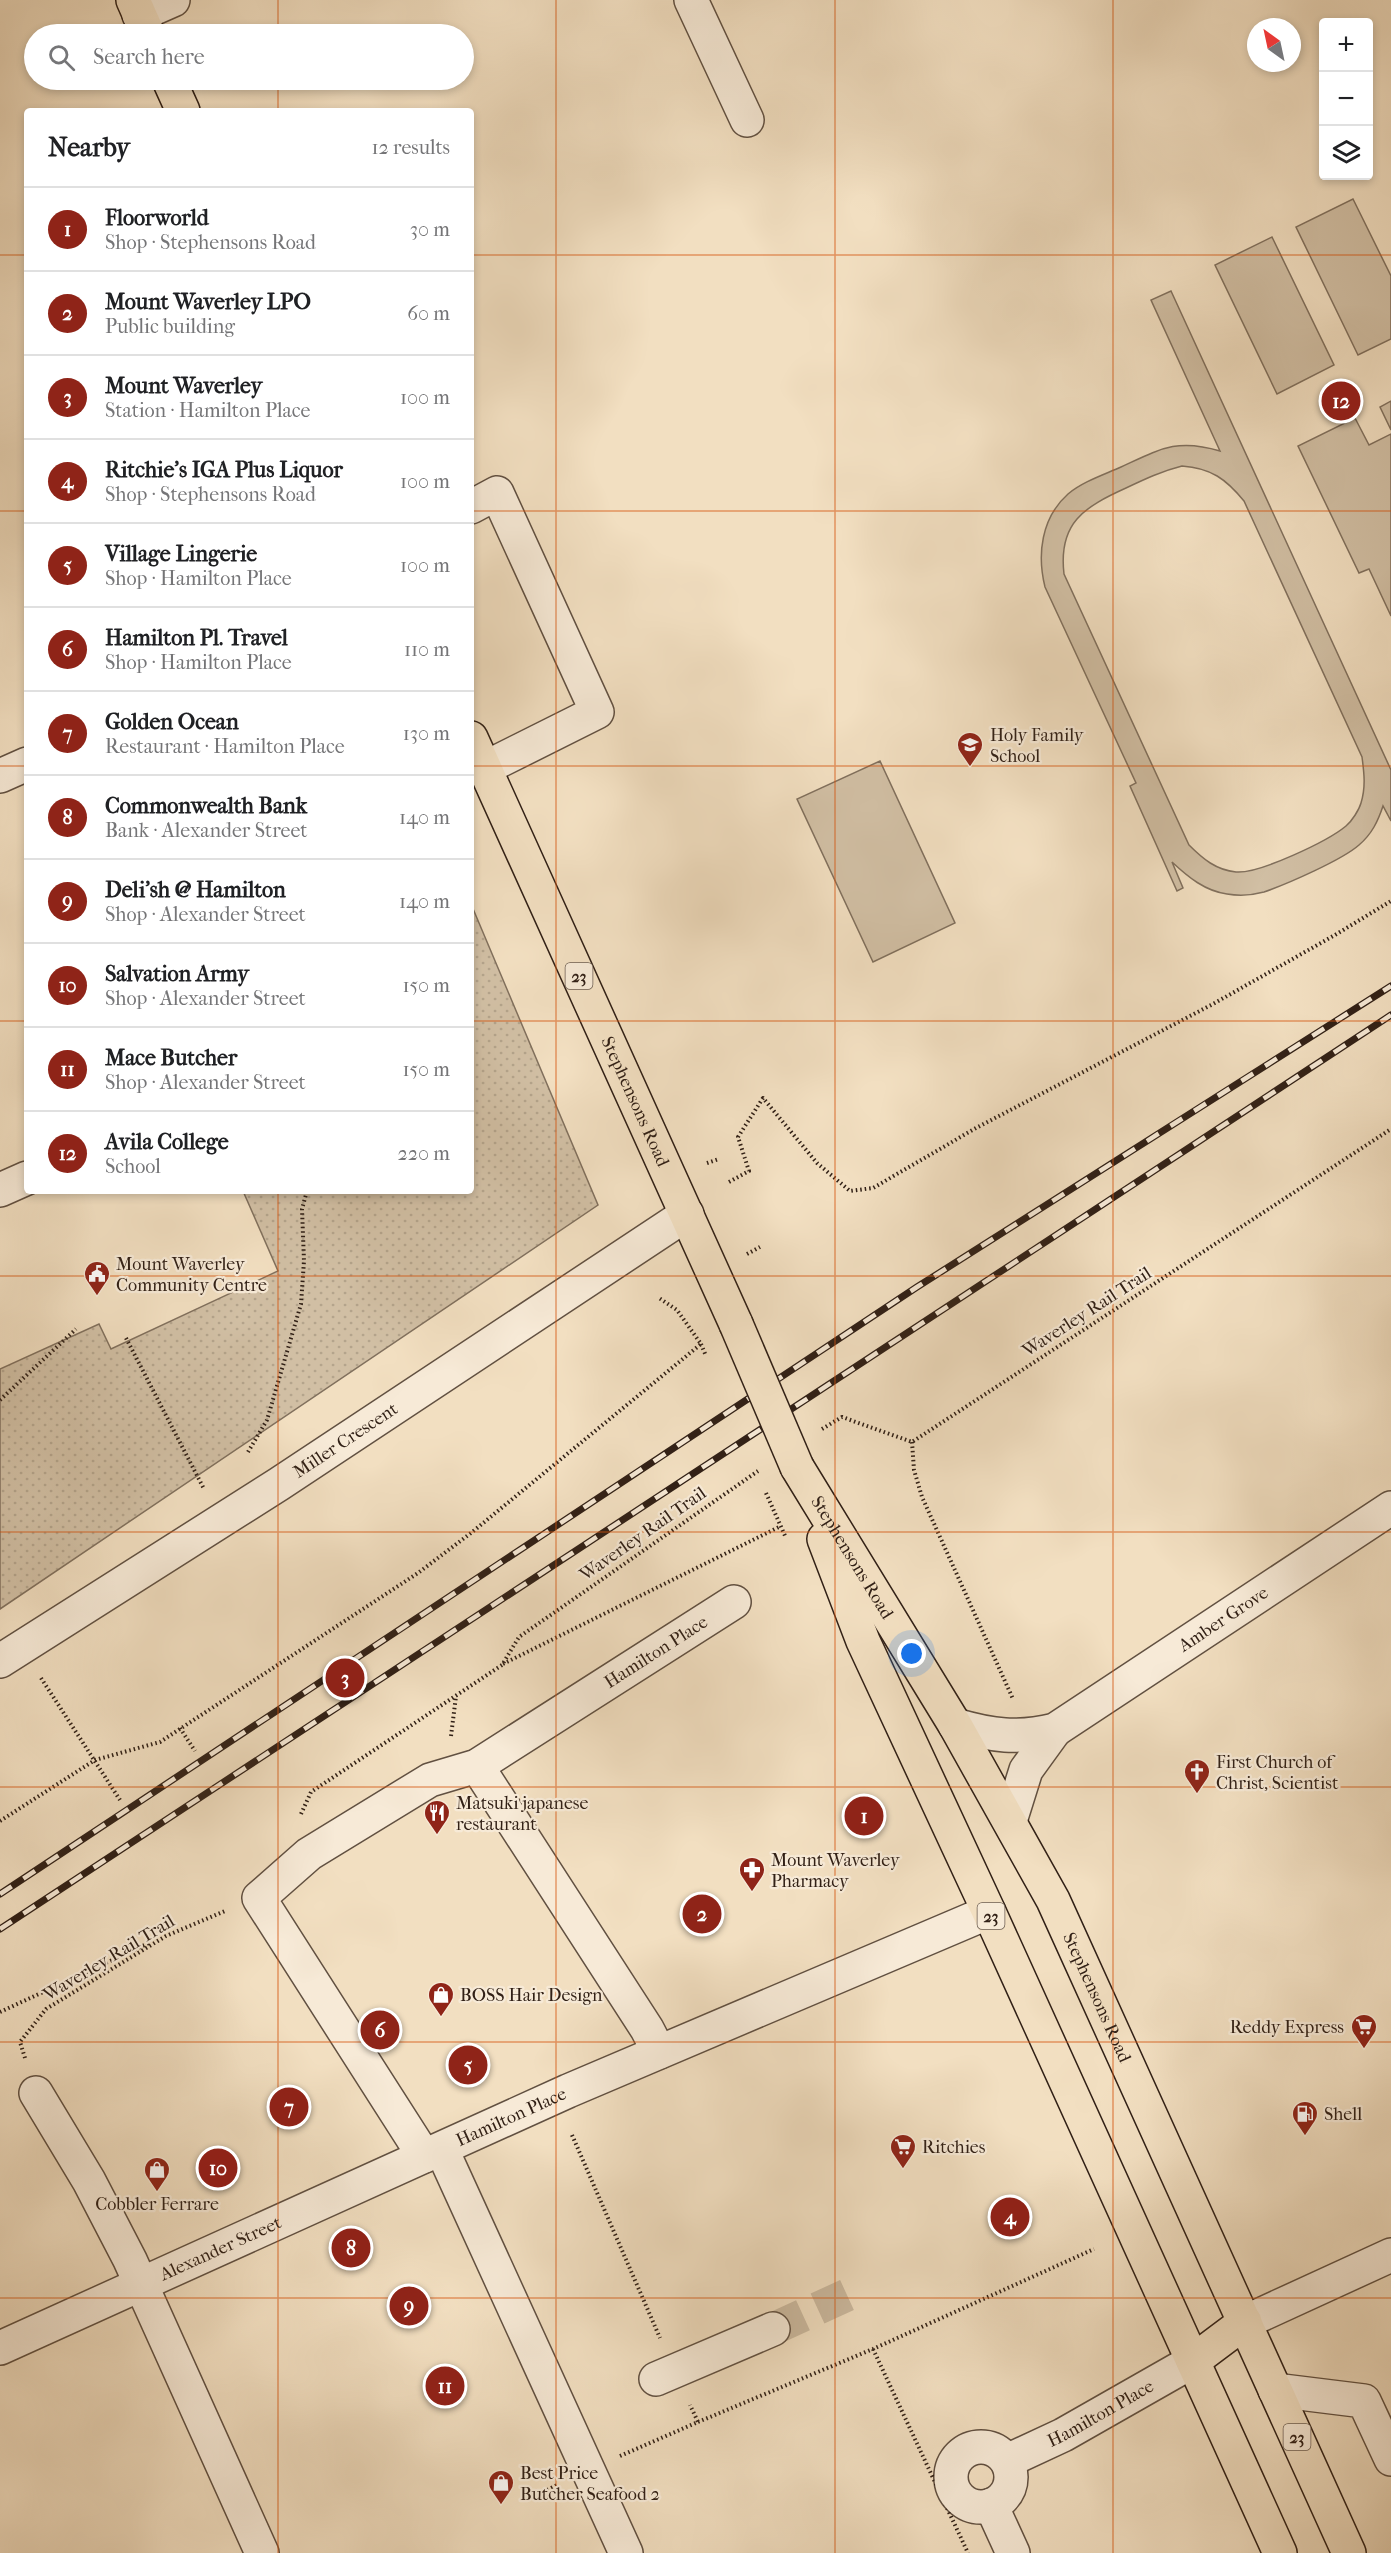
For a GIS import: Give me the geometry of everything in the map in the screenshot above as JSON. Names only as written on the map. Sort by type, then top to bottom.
[{"type":"main road","points":[[174,90],[182,108]]},
{"type":"main road","name":"Stephensons Road","points":[[474,744],[736,1324],[782,1466],[989,1912],[1280,2553]]},
{"type":"main road","name":"Stephensons Road","points":[[782,1466],[955,1725],[1053,1900],[1349,2553]]},
{"type":"main road","points":[[1193,2361],[1245,2322]]},
{"type":"street","points":[[140,17],[173,0]]},
{"type":"street","points":[[691,0],[747,120]]},
{"type":"street","points":[[474,505],[497,493],[597,712],[485,768]]},
{"type":"street","points":[[0,776],[24,765]]},
{"type":"street","points":[[0,1190],[24,1179]]},
{"type":"street","name":"Miller Crescent","points":[[10,1654],[223,1520],[687,1214]]},
{"type":"street","name":"Amber Grove","points":[[955,1725],[985,1734],[1009,1737],[1055,1730],[1391,1508]]},
{"type":"street","name":"Hamilton Place","points":[[626,2553],[588,2470],[433,2153],[258,1898],[309,1854],[430,1780],[477,1766],[734,1602]]},
{"type":"street","name":"Amber Grove","points":[[1010,1821],[1026,1770],[1055,1730]]},
{"type":"street","points":[[477,1766],[643,2022],[659,2052]]},
{"type":"street","name":"Hamilton Place","points":[[433,2153],[659,2052],[989,1912]]},
{"type":"street","points":[[36,2093],[89,2181],[141,2283],[262,2553]]},
{"type":"street","name":"Alexander Street","points":[[0,2348],[433,2153]]},
{"type":"street","points":[[1245,2322],[1391,2255]]},
{"type":"street","points":[[665,2375],[773,2329]]},
{"type":"street","name":"Hamilton Place","points":[[1006,2461],[1063,2435],[1193,2361]]},
{"type":"street","points":[[1275,2390],[1364,2401],[1391,2459]]},
{"type":"street","points":[[975,2447],[995,2450],[1006,2461],[1011,2471],[1007,2492],[991,2505],[980,2507],[961,2500],[954,2491],[951,2471],[960,2456],[975,2447]]},
{"type":"street","points":[[991,2505],[1013,2553]]},
{"type":"path","points":[[729,1182],[749,1171],[738,1137],[763,1098],[817,1163],[850,1191],[873,1188],[976,1128],[1213,1004],[1391,901]]},
{"type":"path","name":"Waverley Rail Trail","points":[[912,1442],[1391,1129]]},
{"type":"path","points":[[707,1163],[718,1159]]},
{"type":"path","points":[[248,1452],[267,1420],[301,1304],[304,1261],[302,1209],[306,1194]]},
{"type":"path","points":[[747,1254],[760,1247]]},
{"type":"path","points":[[0,1821],[94,1760],[160,1742],[418,1573],[471,1533],[701,1344],[677,1310],[659,1298]]},
{"type":"path","points":[[0,1400],[76,1329]]},
{"type":"path","points":[[126,1338],[196,1476],[223,1520]]},
{"type":"path","points":[[814,1435],[842,1417],[912,1442],[914,1470],[922,1497],[1017,1705]]},
{"type":"path","name":"Waverley Rail Trail","points":[[298,1822],[311,1792],[502,1665],[519,1637],[782,1466]]},
{"type":"path","points":[[502,1665],[781,1526]]},
{"type":"path","points":[[10,1654],[94,1760],[120,1800]]},
{"type":"path","points":[[180,1728],[195,1751]]},
{"type":"path","name":"Waverley Rail Trail","points":[[36,2093],[20,2042],[46,2009],[166,1936],[258,1898]]},
{"type":"path","points":[[0,2012],[166,1936]]},
{"type":"path","points":[[572,2135],[665,2375],[698,2422]]},
{"type":"path","points":[[531,2498],[588,2470],[873,2349],[1094,2249]]},
{"type":"path","points":[[873,2349],[968,2553]]},
{"type":"shaded area","points":[[1353,199],[1391,276],[1391,339],[1358,355],[1296,227]]},
{"type":"shaded area","points":[[1272,237],[1334,365],[1277,394],[1215,265]]},
{"type":"shaded area","points":[[1171,291],[1391,770],[1391,821],[1383,806],[1371,832],[1351,851],[1300,878],[1255,894],[1232,895],[1211,890],[1191,878],[1172,862],[1183,888],[1177,891],[1130,786],[1136,783],[1045,587],[1041,562],[1043,538],[1052,514],[1068,494],[1093,479],[1169,447],[1192,445],[1220,451],[1151,300]],"holes":[[[1182,466],[1217,476],[1244,501],[1362,757],[1363,797],[1359,809],[1348,824],[1324,840],[1293,855],[1247,871],[1229,871],[1216,866],[1189,845],[1064,574],[1065,542],[1070,529],[1086,510],[1111,495],[1154,475]]]},
{"type":"shaded area","points":[[1391,401],[1391,430],[1380,407]]},
{"type":"shaded area","points":[[1355,418],[1369,445],[1391,434],[1391,616],[1369,569],[1359,573],[1298,446]]},
{"type":"shaded area","points":[[880,761],[955,923],[873,962],[797,799]]},
{"type":"shaded area","points":[[474,911],[598,1205],[0,1609],[0,1369],[99,1324],[111,1349],[278,1271],[244,1194],[474,1194]]},
{"type":"tunnel","points":[[773,2329],[847,2295]]},
{"type":"railway","points":[[0,1894],[917,1287],[1391,986]]},
{"type":"railway","points":[[0,1929],[1391,1015]]},
{"type":"place","name":"Avila College","points":[[1341,401]]},
{"type":"place","name":"Holy Family School","points":[[970,768]]},
{"type":"place","name":"Mount Waverley Community Centre","points":[[97,1297]]},
{"type":"place","name":"Mount Waverley","points":[[345,1678]]},
{"type":"place","name":"First Church of Christ, Scientist","points":[[1197,1795]]},
{"type":"place","name":"Floorworld","points":[[864,1816]]},
{"type":"place","name":"Matsuki japanese restaurant","points":[[437,1836]]},
{"type":"place","name":"Mount Waverley Pharmacy","points":[[752,1893]]},
{"type":"place","name":"Mount Waverley LPO","points":[[702,1914]]},
{"type":"place","name":"BOSS Hair Design","points":[[441,2018]]},
{"type":"place","name":"Hamilton Pl. Travel","points":[[380,2030]]},
{"type":"place","name":"Reddy Express","points":[[1364,2050]]},
{"type":"place","name":"Village Lingerie","points":[[468,2065]]},
{"type":"place","name":"Golden Ocean","points":[[289,2107]]},
{"type":"place","name":"Shell","points":[[1305,2137]]},
{"type":"place","name":"Salvation Army","points":[[218,2168]]},
{"type":"place","name":"Ritchies","points":[[903,2170]]},
{"type":"place","name":"Cobbler Ferrare","points":[[157,2193]]},
{"type":"place","name":"Ritchie's IGA Plus Liquor","points":[[1010,2217]]},
{"type":"place","name":"Commonwealth Bank","points":[[351,2248]]},
{"type":"place","name":"Deli'sh @ Hamilton","points":[[409,2306]]},
{"type":"place","name":"Mace Butcher","points":[[445,2386]]},
{"type":"place","name":"Best Price Butcher Seafood 2","points":[[501,2506]]}]
